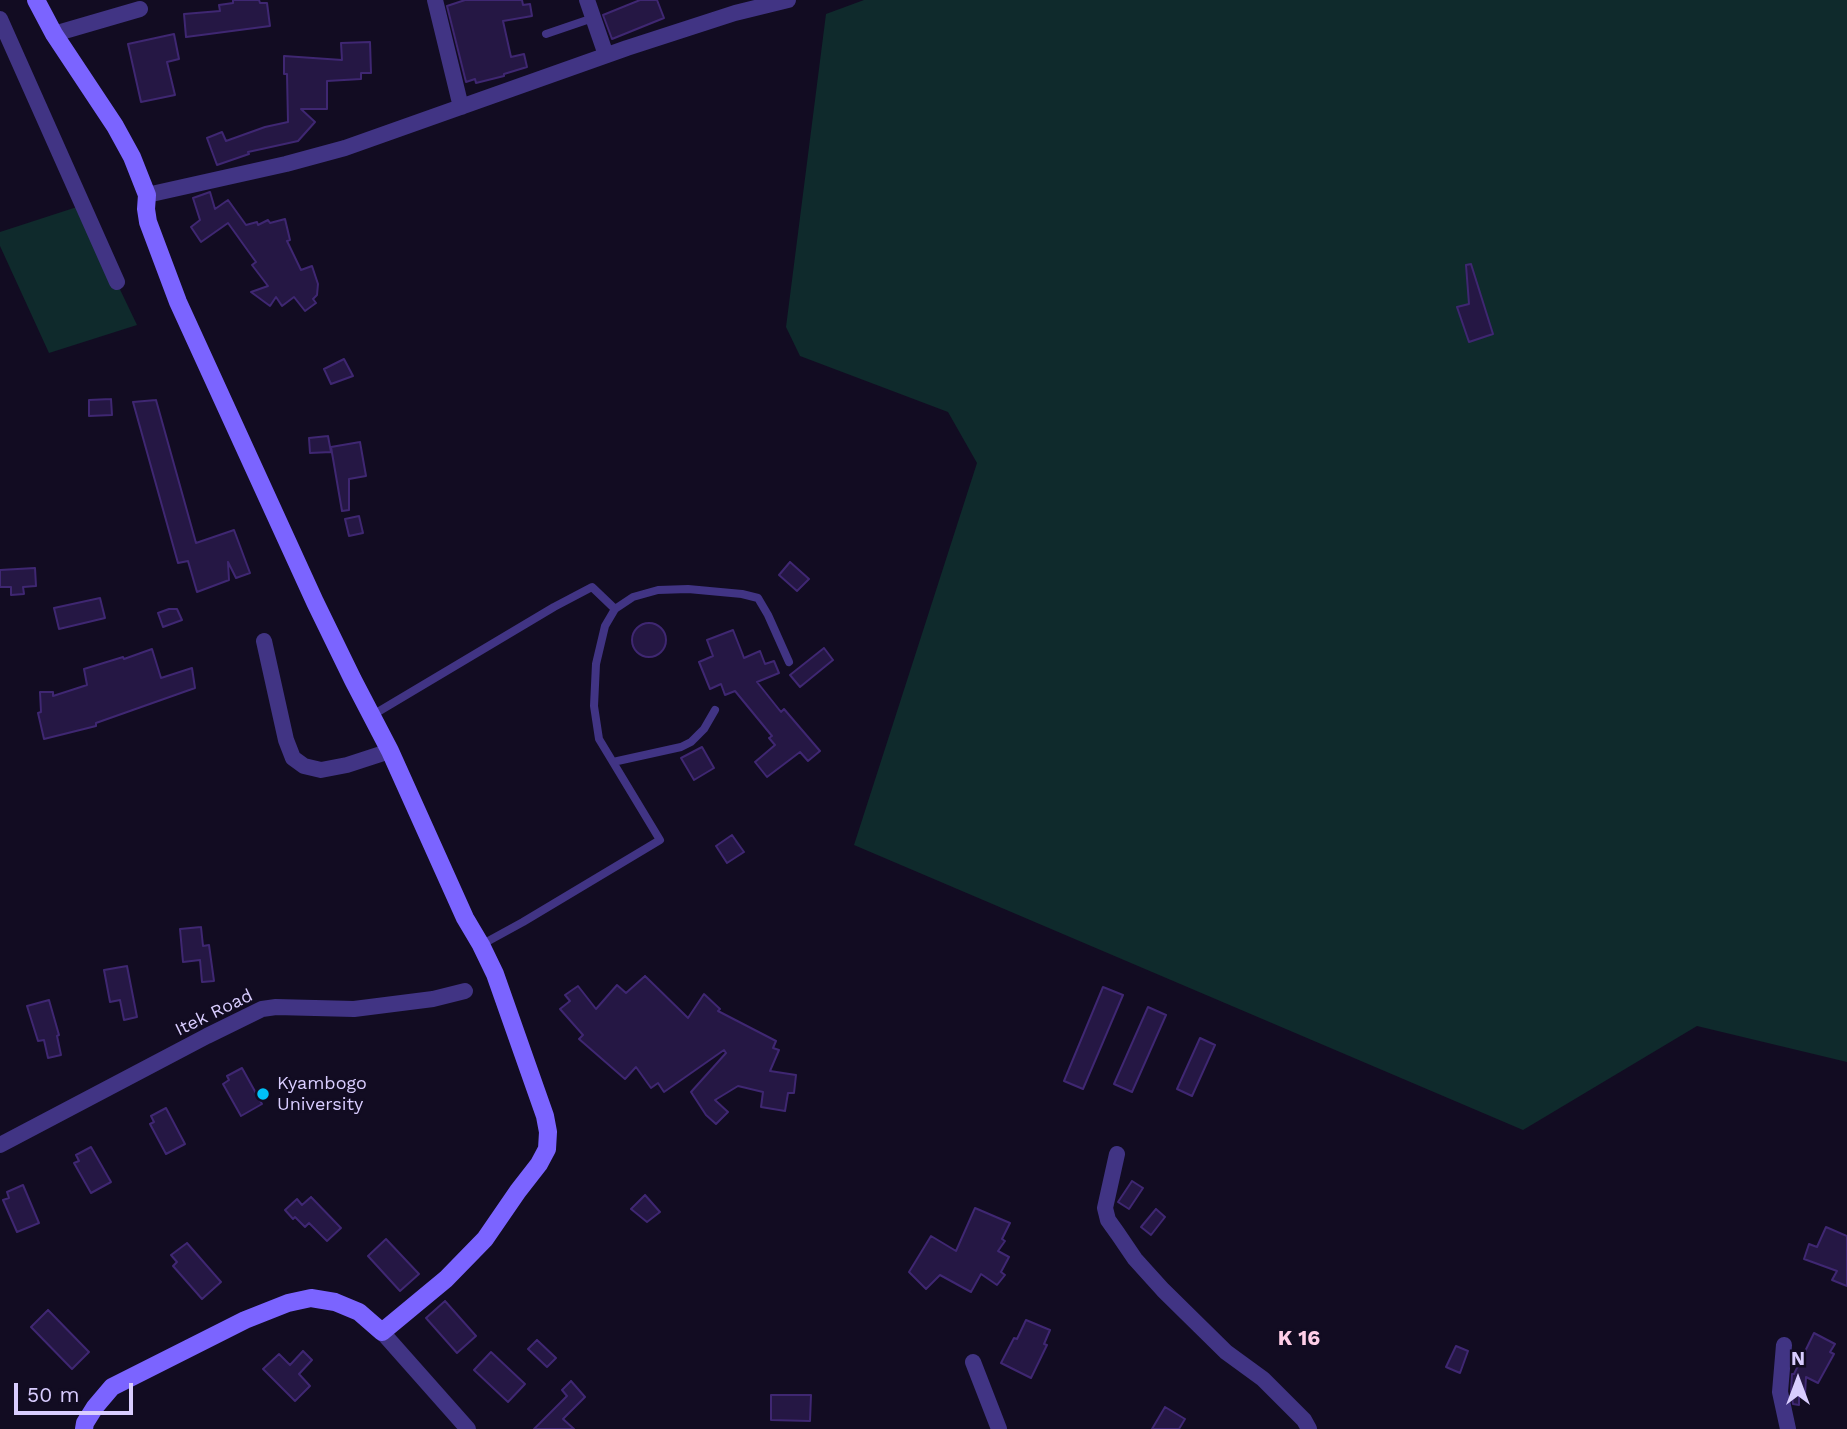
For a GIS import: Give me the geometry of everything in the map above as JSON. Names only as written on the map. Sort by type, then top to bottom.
[{"type":"street","points":[[36,0],[54,34],[115,126],[132,158],[147,195],[148,222],[177,302],[315,602],[390,751],[465,918],[495,974],[545,1116],[547,1149],[485,1239],[446,1279],[382,1332]]},
{"type":"street","points":[[435,0],[461,107]]},
{"type":"street","points":[[587,0],[606,55]]},
{"type":"street","points":[[147,195],[345,148],[735,7],[788,0]]},
{"type":"street","points":[[54,34],[140,9]]},
{"type":"street","points":[[0,19],[117,282]]},
{"type":"street","points":[[264,641],[286,740],[293,758],[304,766],[321,770],[390,751]]},
{"type":"street","name":"Itek Road","points":[[0,1145],[262,1009],[354,1009],[433,999],[465,991]]},
{"type":"street","points":[[1117,1154],[1105,1208],[1108,1220],[1135,1259],[1226,1352],[1263,1379],[1304,1420],[1309,1429]]},
{"type":"street","points":[[84,1429],[94,1407],[112,1387],[246,1320],[288,1303],[312,1298],[335,1301],[359,1312],[382,1332],[468,1429]]},
{"type":"street","points":[[1784,1345],[1780,1392],[1788,1429]]},
{"type":"street","points":[[973,1362],[999,1429]]},
{"type":"lane","points":[[546,34],[593,18]]},
{"type":"lane","points":[[371,716],[592,587],[615,609]]},
{"type":"lane","points":[[481,945],[660,840],[599,739],[594,706],[596,664],[605,626],[615,609],[633,597],[658,590],[688,589],[758,598],[789,662]]},
{"type":"lane","points":[[612,762],[681,747],[691,742],[704,730],[715,710]]},
{"type":"green space","points":[[864,0],[1847,0],[1847,1062],[1697,1026],[1523,1130],[854,845],[977,463],[948,412],[800,356],[786,327],[826,14]]},
{"type":"green space","points":[[80,206],[137,325],[49,353],[0,246],[0,232]]},
{"type":"building","points":[[233,0],[259,0],[260,3],[267,3],[270,26],[186,37],[184,14],[220,11],[219,5],[233,3]]},
{"type":"building","points":[[465,0],[522,0],[523,5],[530,4],[532,16],[503,21],[511,57],[524,54],[527,67],[476,83],[475,79],[466,82],[447,6]]},
{"type":"building","points":[[640,0],[657,0],[664,18],[612,39],[603,15]]},
{"type":"building","points":[[174,34],[179,59],[167,62],[175,95],[141,102],[128,44]]},
{"type":"building","points":[[370,42],[371,73],[361,73],[361,79],[327,81],[327,109],[301,109],[315,122],[298,141],[248,152],[249,154],[217,165],[207,138],[222,132],[226,141],[288,122],[284,56],[342,60],[341,43]]},
{"type":"building","points":[[210,192],[215,209],[228,200],[246,225],[285,219],[290,240],[287,241],[301,270],[312,266],[318,284],[317,295],[313,299],[316,303],[305,311],[294,297],[282,306],[276,297],[270,306],[251,292],[268,286],[252,265],[256,262],[228,223],[201,242],[191,227],[200,220],[193,198]]},
{"type":"building","points":[[1471,264],[1493,334],[1469,342],[1457,307],[1469,304],[1466,265]]},
{"type":"building","points":[[344,359],[353,376],[331,384],[324,369]]},
{"type":"building","points":[[111,399],[112,415],[89,416],[89,400]]},
{"type":"building","points":[[156,400],[196,543],[234,530],[250,573],[236,578],[228,562],[229,580],[197,592],[188,561],[178,563],[133,402]]},
{"type":"building","points":[[328,436],[331,452],[310,453],[309,438]]},
{"type":"building","points":[[360,442],[366,476],[349,479],[349,510],[342,511],[331,447]]},
{"type":"building","points":[[359,516],[363,533],[349,536],[345,519]]},
{"type":"building","points":[[790,562],[809,579],[797,591],[779,575]]},
{"type":"building","points":[[35,568],[36,586],[23,587],[24,594],[11,595],[11,587],[0,587],[0,570]]},
{"type":"building","points":[[100,598],[105,618],[59,629],[54,608]]},
{"type":"building","points":[[177,609],[182,620],[163,627],[158,613]]},
{"type":"building","points":[[649,623],[661,628],[666,640],[661,652],[649,657],[637,652],[632,640],[637,628]]},
{"type":"building","points":[[733,630],[744,658],[760,651],[765,664],[774,661],[779,673],[757,682],[781,712],[784,709],[820,751],[808,761],[800,752],[767,777],[755,762],[775,745],[769,738],[772,736],[735,691],[725,695],[721,684],[710,689],[699,662],[713,656],[707,640]]},
{"type":"building","points":[[824,648],[833,660],[800,687],[790,675]]},
{"type":"building","points":[[152,649],[161,678],[192,668],[195,688],[96,723],[96,726],[44,739],[38,713],[41,712],[40,692],[53,692],[53,696],[87,685],[84,669]]},
{"type":"building","points":[[702,747],[714,768],[694,780],[681,758]]},
{"type":"building","points":[[732,835],[744,852],[727,863],[716,846]]},
{"type":"building","points":[[201,927],[203,946],[209,945],[214,981],[202,982],[200,960],[183,962],[180,929]]},
{"type":"building","points":[[127,966],[137,1017],[124,1020],[120,1000],[110,1002],[104,970]]},
{"type":"building","points":[[645,976],[688,1018],[704,994],[720,1009],[718,1011],[776,1041],[773,1048],[779,1050],[770,1071],[796,1075],[794,1093],[788,1093],[785,1111],[761,1107],[763,1092],[738,1086],[715,1100],[728,1112],[716,1124],[706,1115],[691,1092],[726,1053],[724,1050],[664,1092],[658,1083],[651,1088],[636,1067],[625,1079],[579,1039],[583,1035],[560,1009],[570,1001],[565,995],[578,986],[596,1009],[617,985],[626,993]]},
{"type":"building","points":[[1103,987],[1123,995],[1083,1089],[1064,1081]]},
{"type":"building","points":[[49,1000],[59,1035],[61,1055],[48,1058],[44,1040],[38,1041],[27,1006]]},
{"type":"building","points":[[1148,1007],[1166,1015],[1132,1092],[1114,1084]]},
{"type":"building","points":[[1200,1038],[1215,1045],[1192,1096],[1177,1089]]},
{"type":"building","points":[[242,1068],[262,1104],[241,1116],[223,1084],[229,1080],[227,1076]]},
{"type":"building","points":[[166,1108],[185,1144],[166,1154],[150,1124],[154,1122],[151,1116]]},
{"type":"building","points":[[91,1147],[111,1182],[91,1193],[74,1163],[79,1161],[76,1155]]},
{"type":"building","points":[[1132,1181],[1143,1188],[1129,1209],[1118,1202]]},
{"type":"building","points":[[23,1185],[39,1223],[17,1232],[3,1200],[9,1198],[7,1192]]},
{"type":"building","points":[[645,1195],[660,1212],[647,1222],[631,1209]]},
{"type":"building","points":[[311,1197],[341,1228],[327,1241],[309,1223],[305,1227],[285,1210],[297,1199],[302,1205]]},
{"type":"building","points":[[975,1208],[1010,1223],[1002,1239],[1005,1241],[998,1251],[1009,1257],[1001,1272],[1005,1275],[997,1285],[981,1274],[971,1292],[940,1275],[926,1289],[909,1272],[931,1236],[956,1251]]},
{"type":"building","points":[[1156,1209],[1165,1217],[1151,1235],[1141,1227]]},
{"type":"building","points":[[1826,1227],[1847,1236],[1847,1286],[1832,1280],[1837,1271],[1804,1259],[1809,1244],[1817,1247]]},
{"type":"building","points":[[386,1239],[419,1274],[400,1291],[368,1256]]},
{"type":"building","points":[[187,1243],[221,1282],[202,1299],[173,1266],[177,1262],[171,1255]]},
{"type":"building","points":[[445,1301],[476,1336],[457,1353],[426,1318]]},
{"type":"building","points":[[48,1310],[89,1352],[72,1369],[31,1327]]},
{"type":"building","points":[[1026,1320],[1050,1330],[1044,1344],[1047,1345],[1031,1378],[1001,1363]]},
{"type":"building","points":[[1814,1333],[1835,1344],[1830,1352],[1834,1354],[1818,1383],[1806,1377],[1805,1395],[1799,1395],[1799,1405],[1793,1404],[1792,1374]]},
{"type":"building","points":[[537,1340],[556,1358],[547,1367],[528,1349]]},
{"type":"building","points":[[1456,1346],[1468,1351],[1460,1373],[1446,1367]]},
{"type":"building","points":[[303,1351],[312,1360],[299,1374],[310,1386],[295,1401],[263,1369],[279,1354],[290,1365]]},
{"type":"building","points":[[491,1352],[525,1384],[508,1402],[474,1370]]},
{"type":"building","points":[[571,1381],[585,1397],[563,1419],[574,1429],[534,1429],[567,1396],[562,1390]]},
{"type":"building","points":[[771,1395],[811,1395],[810,1421],[771,1420]]},
{"type":"building","points":[[1165,1407],[1185,1419],[1179,1429],[1152,1429]]},
{"type":"place","name":"Kyambogo University","points":[[263,1094]]},
{"type":"district","name":"K 16","points":[[1299,1339]]}]
